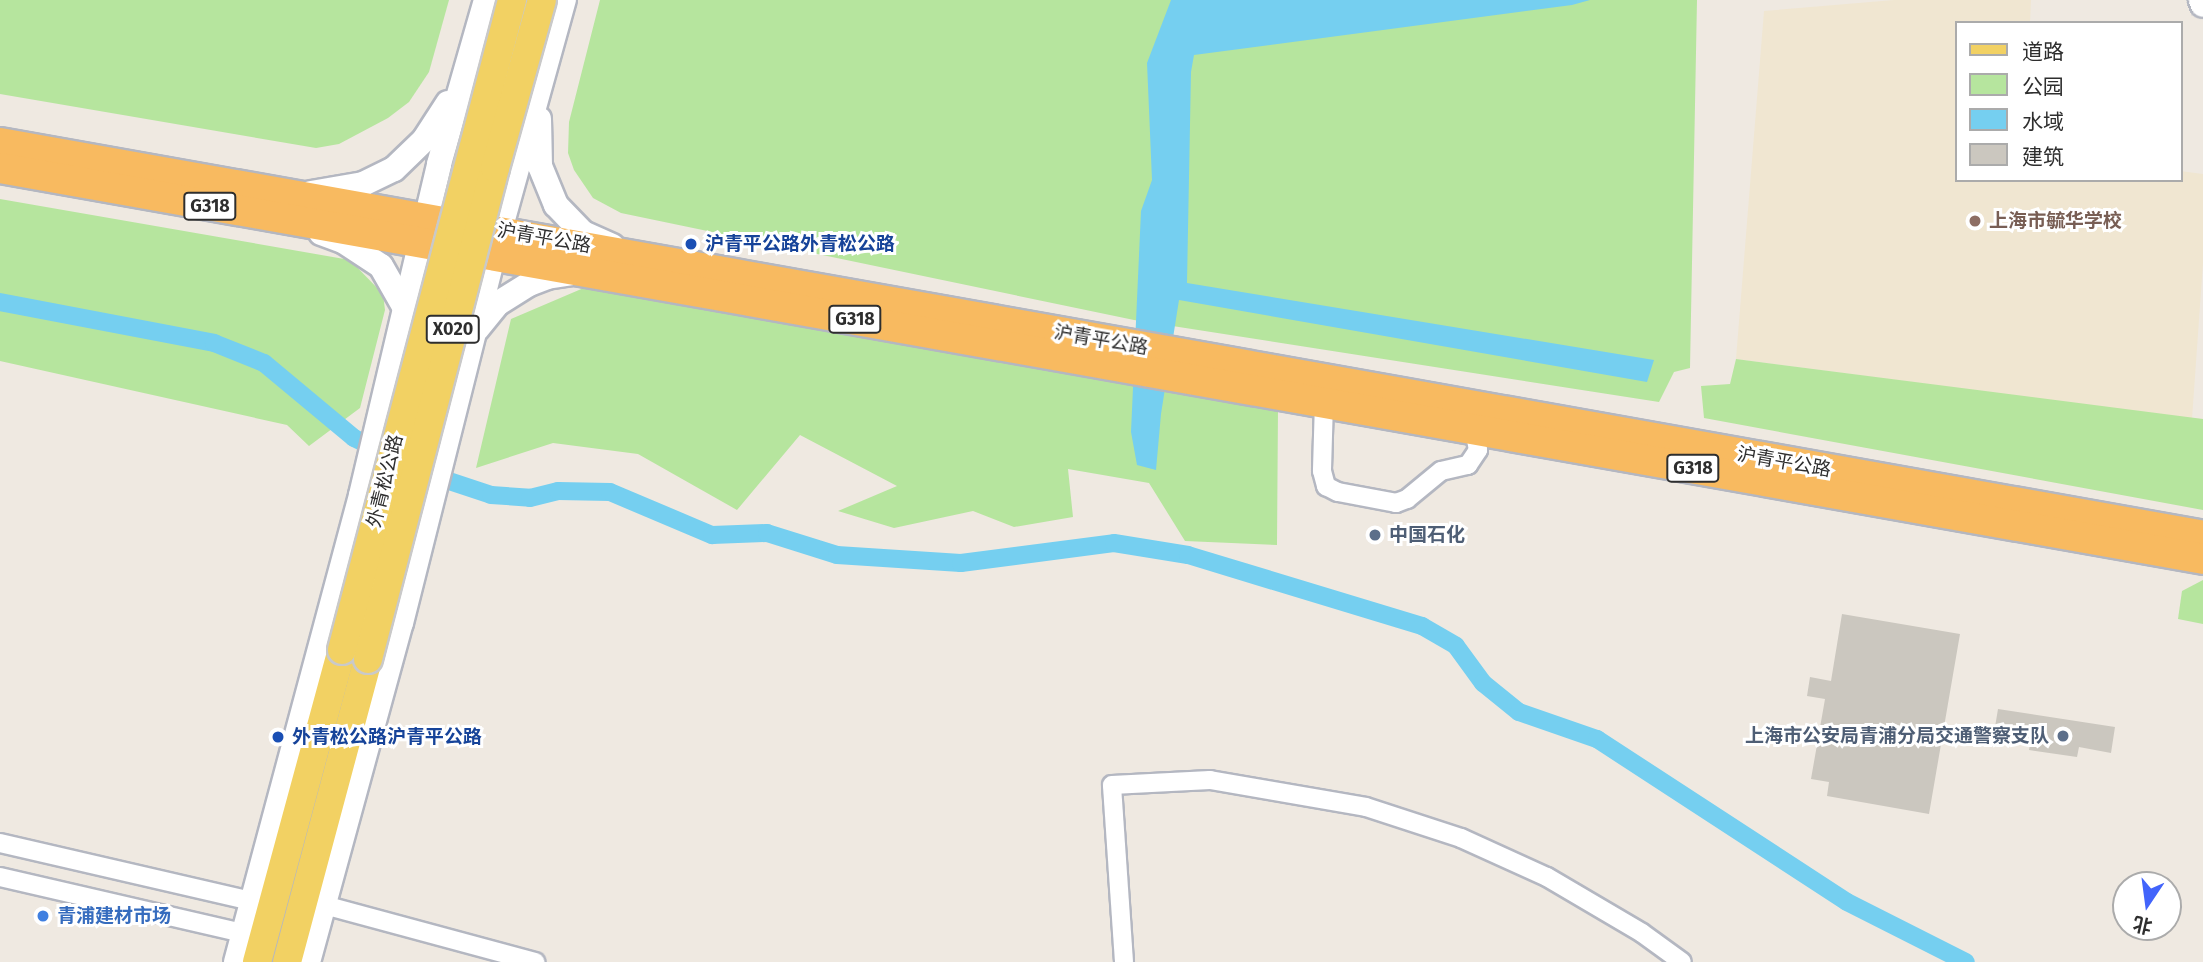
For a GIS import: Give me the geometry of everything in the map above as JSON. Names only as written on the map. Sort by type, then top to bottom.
[{"type":"highway","name":"沪青平公路","points":[[0,143],[293,194],[424,230]]},
{"type":"highway","name":"沪青平公路","points":[[0,168],[260,214],[639,255],[1128,356]]},
{"type":"highway","name":"沪青平公路","points":[[477,239],[584,271],[1185,366],[2093,528],[2203,559]]},
{"type":"highway","name":"沪青平公路","points":[[1185,366],[1324,402],[1472,418]]},
{"type":"highway","name":"沪青平公路","points":[[2093,528],[2203,536]]},
{"type":"main road","points":[[236,962],[361,495],[424,230],[486,0]]},
{"type":"main road","name":"外青松公路","points":[[287,962],[355,655],[512,0]]},
{"type":"main road","name":"外青松公路","points":[[257,962],[355,655],[542,0]]},
{"type":"main road","points":[[392,370],[415,321],[477,239],[533,109],[564,0]]},
{"type":"main road","points":[[547,56],[538,145],[546,185],[556,205],[583,233],[639,255]]},
{"type":"main road","points":[[293,194],[363,184],[394,169],[429,134],[464,75]]},
{"type":"main road","points":[[464,75],[460,108],[461,167],[477,239],[468,356]]},
{"type":"main road","points":[[260,214],[310,229],[357,249],[384,269],[405,309]]},
{"type":"main road","points":[[308,962],[428,518],[468,356],[481,322],[497,304],[547,277],[584,271]]},
{"type":"main road","points":[[392,370],[409,356],[420,353],[435,356],[449,364],[460,388]]},
{"type":"street","points":[[1324,402],[1322,471],[1326,486],[1338,492],[1396,503],[1407,499],[1441,471],[1468,465],[1478,453],[1472,418]]},
{"type":"street","points":[[1124,962],[1112,785],[1210,780],[1366,807],[1461,838],[1547,877],[1642,933],[1682,962]]},
{"type":"street","points":[[0,842],[252,901]]},
{"type":"street","points":[[0,877],[243,933]]},
{"type":"street","points":[[324,905],[535,962]]},
{"type":"shaded area","name":"上海市毓华学校","points":[[1894,0],[2031,0],[2030,21],[1954,21],[1954,182],[2182,182],[2182,171],[2203,174],[2203,263],[2192,419],[1736,359],[1764,11]]},
{"type":"green space","points":[[0,0],[449,0],[429,72],[409,102],[388,118],[339,144],[316,148],[0,94]]},
{"type":"green space","points":[[600,0],[1697,0],[1690,368],[1674,372],[1659,402],[1134,320],[621,213],[593,198],[574,170],[568,153],[569,122]]},
{"type":"green space","points":[[0,199],[350,260],[383,294],[385,310],[360,408],[309,446],[287,425],[0,361]]},
{"type":"green space","points":[[593,284],[1278,409],[1277,545],[1185,541],[1149,483],[1068,469],[1073,517],[1014,527],[973,511],[894,528],[838,511],[897,486],[800,435],[737,510],[638,454],[553,443],[476,468],[511,319]]},
{"type":"green space","points":[[1736,359],[2203,419],[2203,510],[1704,418],[1701,386],[1730,384]]},
{"type":"green space","points":[[2203,580],[2203,624],[2178,619],[2182,591]]},
{"type":"water","points":[[1171,0],[1590,0],[1572,5],[1194,55],[1191,72],[1187,283],[1654,360],[1647,382],[1179,300],[1161,414],[1156,470],[1137,465],[1131,432],[1141,211],[1152,180],[1147,63]]},
{"type":"building","points":[[1842,614],[1960,634],[1929,814],[1827,796],[1829,782],[1811,779],[1825,699],[1807,696],[1810,677],[1831,681]]},
{"type":"building","name":"上海市公安局青浦分局交通警察支队","points":[[1998,709],[2115,727],[2111,753],[2079,747],[2077,757],[2029,750],[2031,739],[1994,733]]},
{"type":"waterway","points":[[0,302],[214,343],[264,363],[354,438],[381,451]]},
{"type":"waterway","points":[[428,474],[491,495],[530,498],[558,491],[610,492],[712,535],[767,533],[837,555],[961,563],[1114,543],[1188,555],[1422,626],[1456,646],[1483,683],[1519,712],[1597,739],[1847,902],[1966,962]]},
{"type":"place","name":"上海市毓华学校","points":[[1975,221]]},
{"type":"place","name":"沪青平公路外青松公路","points":[[691,244]]},
{"type":"place","name":"中国石化","points":[[1375,535]]},
{"type":"place","name":"上海市公安局青浦分局交通警察支队","points":[[2063,736]]},
{"type":"place","name":"外青松公路沪青平公路","points":[[278,737]]},
{"type":"place","name":"青浦建材市场","points":[[43,916]]}]
